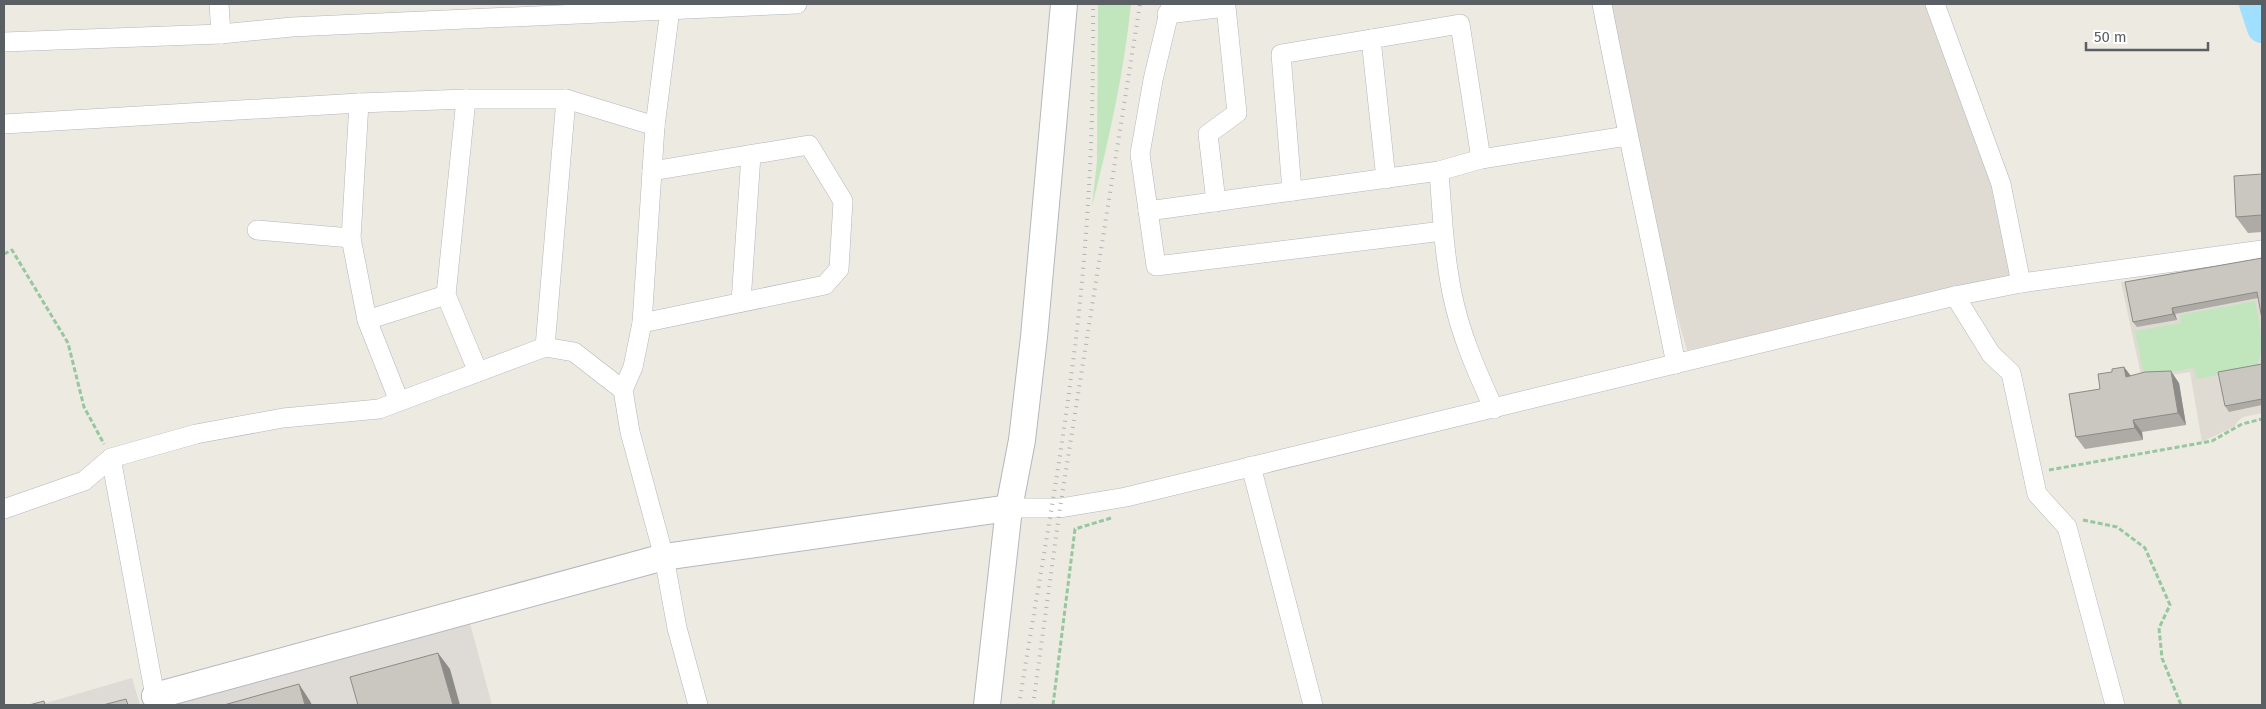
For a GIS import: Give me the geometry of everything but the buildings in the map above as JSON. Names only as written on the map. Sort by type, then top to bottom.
[{"type":"street","points":[[219,4],[221,34]]},
{"type":"street","points":[[4,42],[221,34],[292,27],[797,4]]},
{"type":"street","points":[[987,705],[1009,508],[1022,440],[1034,337],[1064,4]]},
{"type":"street","points":[[1602,4],[1627,136],[1649,230],[1676,364]]},
{"type":"street","points":[[1935,4],[2001,184],[2020,282]]},
{"type":"street","points":[[1216,202],[1208,134],[1237,112],[1226,7],[1169,9],[1140,154],[1156,266],[1443,231]]},
{"type":"street","points":[[670,9],[656,126],[642,323],[633,367],[623,390],[630,432],[664,557],[677,628],[698,705]]},
{"type":"street","points":[[1292,192],[1281,54],[1371,38],[1460,24],[1481,159]]},
{"type":"street","points":[[1371,38],[1386,179]]},
{"type":"street","points":[[4,124],[359,103],[466,99],[566,99],[656,126]]},
{"type":"street","points":[[466,99],[446,295],[478,372]]},
{"type":"street","points":[[546,347],[566,99]]},
{"type":"street","points":[[359,103],[350,238],[367,320],[399,401]]},
{"type":"street","points":[[1148,211],[1439,171],[1481,159],[1627,136]]},
{"type":"street","points":[[642,323],[825,285],[839,269],[843,201],[810,144],[652,171]]},
{"type":"street","points":[[741,302],[751,154]]},
{"type":"street","points":[[1439,171],[1443,231],[1452,294],[1471,359],[1494,409]]},
{"type":"street","points":[[257,230],[350,238]]},
{"type":"street","points":[[111,458],[155,696],[664,557],[1009,508],[1060,508],[1092,504],[1494,409],[1955,296],[2020,282],[2064,278],[2200,257],[2262,250]]},
{"type":"street","points":[[367,320],[446,295]]},
{"type":"street","points":[[1955,296],[1991,354],[2011,373],[2037,494],[2065,523],[2115,705]]},
{"type":"street","points":[[4,509],[84,481],[111,458],[196,434],[283,418],[379,409],[546,347],[574,352],[623,390]]},
{"type":"street","points":[[1251,466],[1313,705]]},
{"type":"path","points":[[4,254],[12,250],[68,343],[84,406],[111,458]]},
{"type":"path","points":[[2032,473],[2212,441],[2242,424],[2262,419]]},
{"type":"path","points":[[1053,705],[1075,529],[1113,518]]},
{"type":"path","points":[[2065,523],[2084,520],[2117,527],[2145,548],[2170,605],[2160,628],[2162,658],[2181,705]]},
{"type":"shaded area","points":[[1607,4],[1927,4],[1986,162],[2012,275],[2007,282],[1687,350],[1654,234]]},
{"type":"shaded area","points":[[2262,261],[2262,413],[2243,417],[2235,426],[2202,442],[2190,372],[2142,380],[2121,282]]},
{"type":"shaded area","points":[[470,623],[492,705],[156,705]]},
{"type":"shaded area","points":[[132,678],[140,705],[39,705]]},
{"type":"green space","points":[[1098,4],[1131,4],[1115,106],[1092,206],[1097,161]]},
{"type":"green space","points":[[2255,301],[2261,344],[2261,352],[2256,368],[2197,379],[2194,368],[2144,377],[2135,331],[2181,323],[2180,315]]},
{"type":"waterway","points":[[2254,4],[2262,28]]},
{"type":"railway","points":[[1019,705],[1059,459],[1082,284],[1091,144],[1093,4]]},
{"type":"railway","points":[[1033,705],[1060,508],[1140,4]]}]
